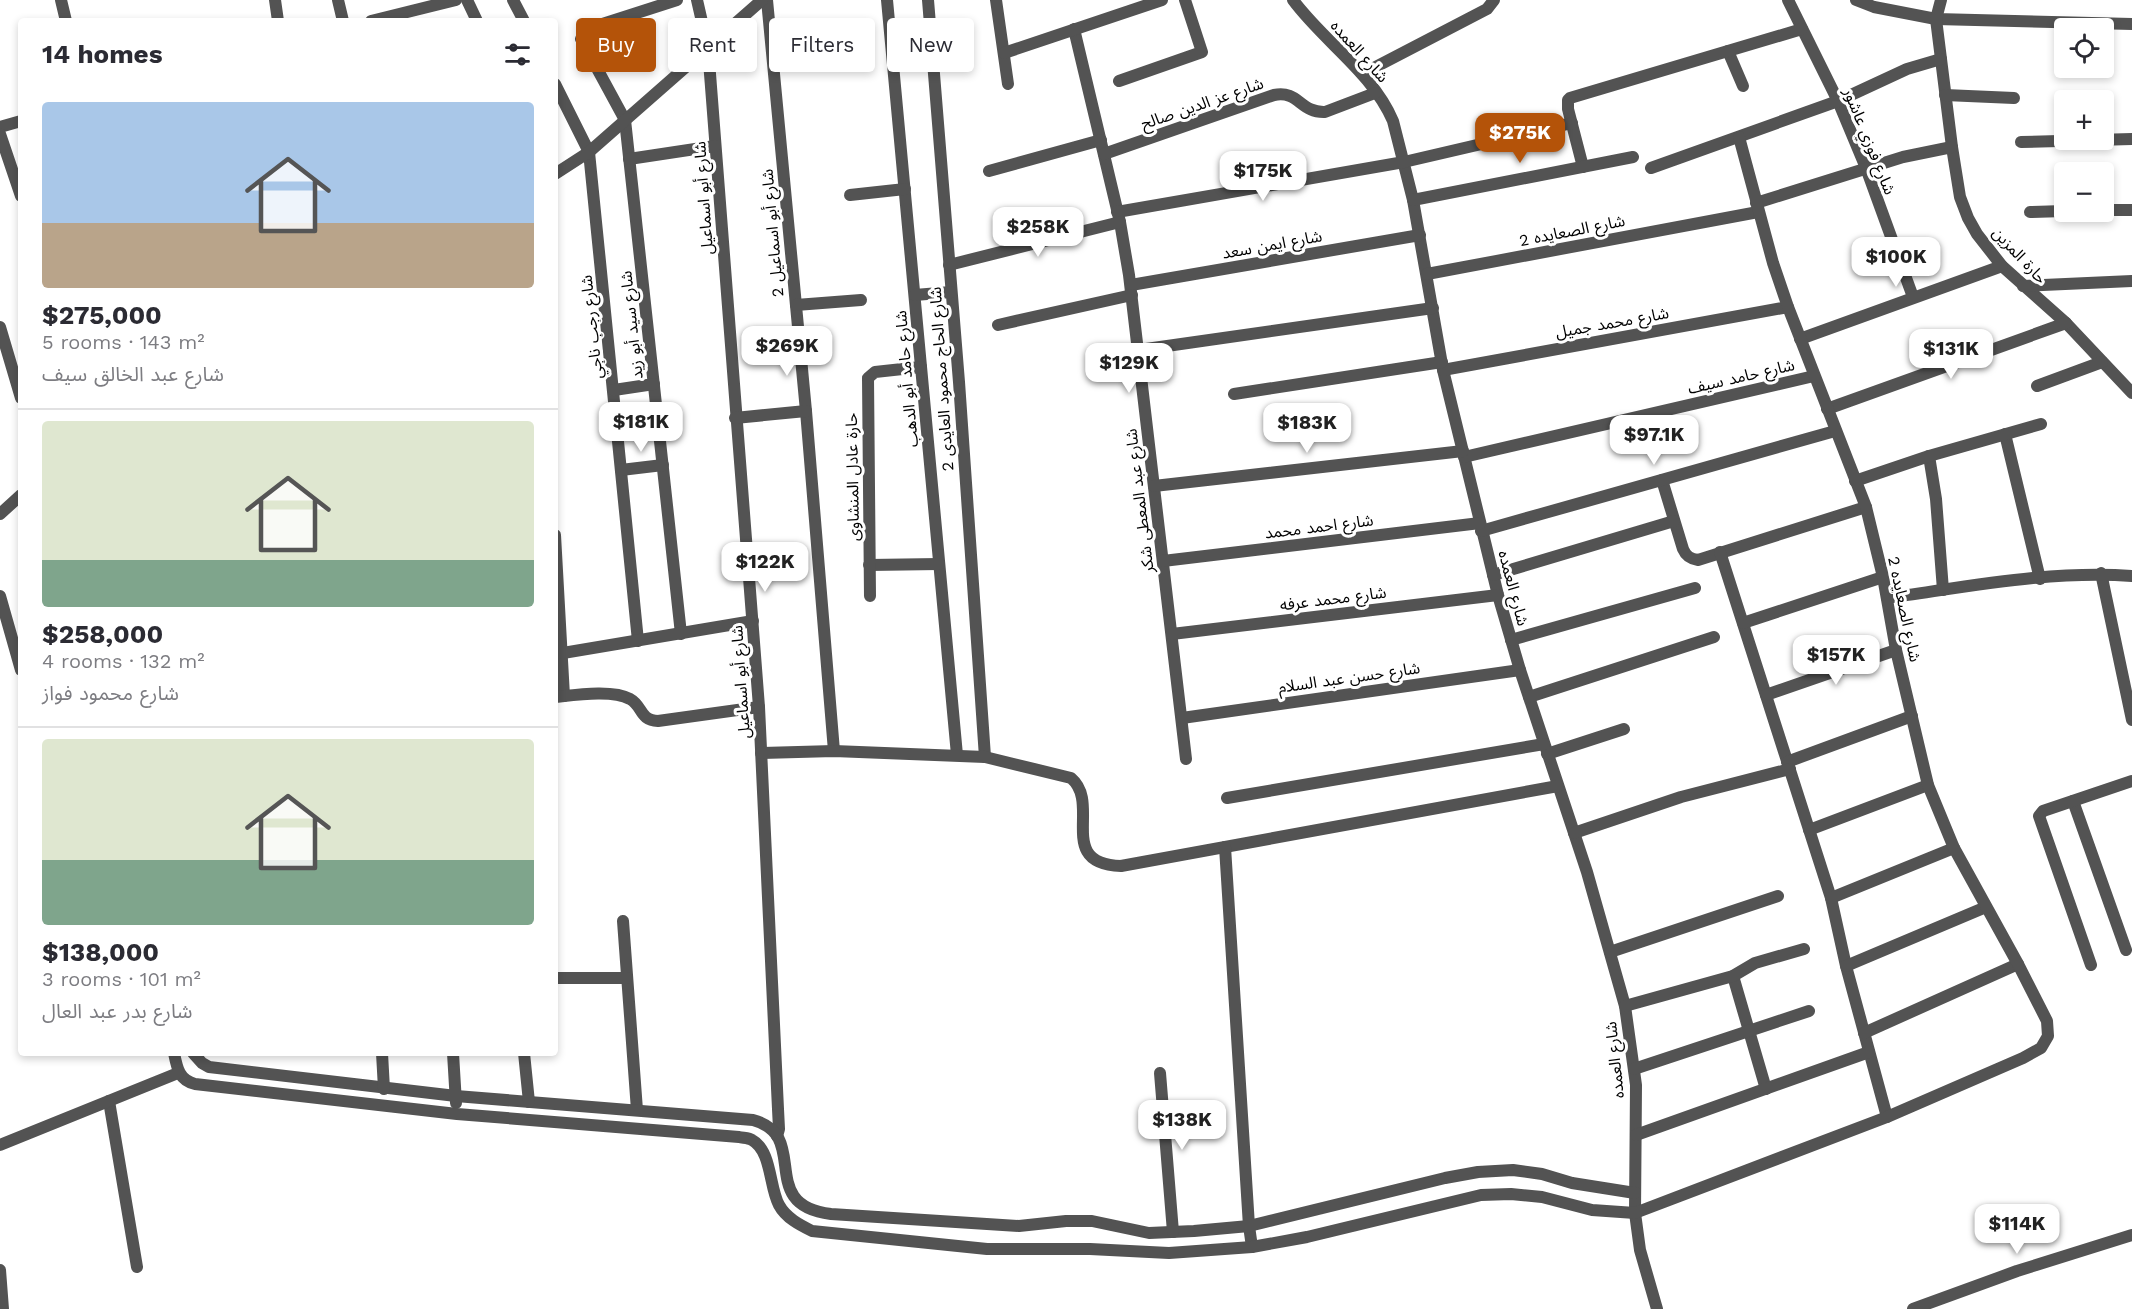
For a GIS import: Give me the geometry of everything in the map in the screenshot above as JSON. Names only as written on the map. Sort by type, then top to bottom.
[{"type":"street","points":[[61,0],[65,18]]},
{"type":"street","points":[[275,0],[278,18]]},
{"type":"street","points":[[338,0],[342,18]]},
{"type":"street","points":[[379,18],[407,6],[456,0]]},
{"type":"street","points":[[467,0],[476,18]]},
{"type":"street","points":[[513,0],[522,18]]},
{"type":"street","points":[[625,120],[582,42],[582,35],[590,28],[677,0]]},
{"type":"street","name":"شارع أبو اسماعيل","points":[[697,0],[701,18]]},
{"type":"street","points":[[743,18],[764,0]]},
{"type":"street","name":"شارع أبو اسماعيل 2","points":[[764,0],[806,411],[834,751]]},
{"type":"street","name":"شارع حامد أبو الدهب","points":[[887,0],[957,755]]},
{"type":"street","name":"شارع الحاج محمود العايدى 2","points":[[928,0],[985,756]]},
{"type":"street","points":[[996,0],[1008,84]]},
{"type":"street","points":[[1004,53],[1162,0]]},
{"type":"street","points":[[1119,81],[1202,52],[1185,0]]},
{"type":"street","name":"شارع العمده","points":[[1293,0],[1362,74],[1393,121],[1413,200],[1442,366],[1493,576],[1528,697],[1574,833],[1624,1006],[1634,1069],[1635,1213],[1640,1250],[1657,1309]]},
{"type":"street","name":"شارع فوزي عاشور","points":[[1788,0],[1838,101],[1866,168],[1913,297]]},
{"type":"street","points":[[1856,0],[1874,7],[1896,6],[1936,19],[2132,24]]},
{"type":"street","name":"حارة المزين","points":[[1941,0],[1936,19],[1945,95],[1960,197],[1968,218],[1977,234],[2002,266],[2066,323],[2132,393]]},
{"type":"street","points":[[1362,74],[1487,9],[1493,1]]},
{"type":"street","name":"شارع عبد المعطى شكر","points":[[1074,29],[1119,217],[1131,290],[1186,759]]},
{"type":"street","points":[[1583,167],[1568,104],[1570,98],[1802,29]]},
{"type":"street","points":[[1728,51],[1743,86]]},
{"type":"street","points":[[1651,168],[1838,101],[1907,69],[1941,59]]},
{"type":"street","points":[[558,172],[589,152],[680,72]]},
{"type":"street","name":"شارع أبو اسماعيل","points":[[710,72],[759,707],[779,1129],[777,1136],[791,1192]]},
{"type":"street","points":[[558,90],[589,152]]},
{"type":"street","name":"شارع عز الدين صالح","points":[[1104,154],[1274,95],[1288,94],[1310,110],[1325,112],[1375,93]]},
{"type":"street","points":[[1945,95],[2014,98]]},
{"type":"street","name":"شارع سيد أبو زيد","points":[[625,120],[681,634]]},
{"type":"street","points":[[0,127],[18,122]]},
{"type":"street","points":[[949,265],[1119,217],[1404,162],[1572,123]]},
{"type":"street","points":[[0,134],[18,187]]},
{"type":"street","name":"شارع الصعايده 2","points":[[1635,1213],[1887,1117],[2023,1058],[2041,1048],[2048,1036],[2047,1021],[2039,1004],[1954,848],[1928,785],[1896,650],[1883,577],[1866,507],[1788,307],[1757,207],[1739,136]]},
{"type":"street","points":[[2021,142],[2132,139]]},
{"type":"street","points":[[989,171],[1101,140]]},
{"type":"street","points":[[629,159],[715,146]]},
{"type":"street","points":[[1757,207],[1866,168],[1952,147]]},
{"type":"street","name":"شارع رجب ناجي","points":[[589,152],[638,641]]},
{"type":"street","points":[[1413,200],[1633,157]]},
{"type":"street","points":[[850,195],[905,189]]},
{"type":"street","name":"شارع الصعايده 2","points":[[1427,274],[1757,207]]},
{"type":"street","points":[[2114,210],[2132,210]]},
{"type":"street","points":[[2030,212],[2054,211]]},
{"type":"street","name":"شارع ايمن سعد","points":[[998,326],[1131,290],[1420,235]]},
{"type":"street","points":[[1800,339],[2002,266]]},
{"type":"street","points":[[2023,286],[2132,281]]},
{"type":"street","points":[[915,295],[951,292]]},
{"type":"street","points":[[796,305],[861,300]]},
{"type":"street","name":"شارع محمد جميل","points":[[1234,394],[1442,366],[1788,307]]},
{"type":"street","points":[[1139,350],[1433,308]]},
{"type":"street","points":[[1827,408],[2066,323]]},
{"type":"street","points":[[0,327],[18,389]]},
{"type":"street","points":[[2037,386],[2102,362]]},
{"type":"street","name":"حارة عادل المنشاوى","points":[[870,596],[867,378],[875,372],[921,367]]},
{"type":"street","name":"شارع حامد سيف","points":[[1154,486],[1464,454],[1814,376]]},
{"type":"street","points":[[614,390],[654,384]]},
{"type":"street","points":[[735,418],[806,411]]},
{"type":"street","points":[[1855,481],[1929,456],[2041,424]]},
{"type":"street","name":"شارع احمد محمد","points":[[1163,561],[1481,527],[1662,480],[1835,431]]},
{"type":"street","points":[[2005,434],[2040,579]]},
{"type":"street","points":[[1929,456],[1936,499],[1943,591]]},
{"type":"street","points":[[621,470],[663,465]]},
{"type":"street","points":[[1662,480],[1685,555],[1698,560],[1866,507]]},
{"type":"street","points":[[0,514],[18,498]]},
{"type":"street","points":[[1493,576],[1674,520]]},
{"type":"street","points":[[1720,552],[1831,898],[1846,966],[1887,1117]]},
{"type":"street","points":[[869,565],[939,564]]},
{"type":"street","points":[[2102,573],[2132,720]]},
{"type":"street","points":[[1887,598],[2102,573],[2132,576]]},
{"type":"street","points":[[1743,623],[1883,577]]},
{"type":"street","points":[[558,579],[563,653],[559,697],[584,694],[626,697],[633,700],[644,717],[650,721],[759,707]]},
{"type":"street","points":[[1511,640],[1695,588]]},
{"type":"street","name":"شارع محمد عرفه","points":[[1172,634],[1498,595]]},
{"type":"street","points":[[0,596],[18,659]]},
{"type":"street","points":[[563,653],[753,621]]},
{"type":"street","points":[[1528,697],[1714,637]]},
{"type":"street","points":[[1766,695],[1896,650]]},
{"type":"street","name":"شارع حسن عبد السلام","points":[[1182,718],[1520,670]]},
{"type":"street","points":[[1574,833],[1681,797],[1789,766],[1912,716]]},
{"type":"street","points":[[1227,798],[1546,749],[1624,729]]},
{"type":"street","points":[[761,753],[834,751],[985,756],[1059,774],[1071,778],[1077,783],[1081,792],[1084,846],[1092,859],[1104,865],[1121,866],[1558,786]]},
{"type":"street","points":[[2091,965],[2039,816],[2043,811],[2132,782]]},
{"type":"street","points":[[1809,830],[1928,785]]},
{"type":"street","points":[[2073,801],[2126,950]]},
{"type":"street","points":[[1226,847],[1252,1247]]},
{"type":"street","points":[[1831,898],[1954,848]]},
{"type":"street","points":[[1610,952],[1778,896]]},
{"type":"street","points":[[1846,966],[1986,907]]},
{"type":"street","points":[[623,921],[637,1110]]},
{"type":"street","points":[[1624,1006],[1733,976],[1762,960],[1804,950]]},
{"type":"street","points":[[1864,1033],[2018,964]]},
{"type":"street","points":[[1733,976],[1766,1089]]},
{"type":"street","points":[[558,978],[627,978]]},
{"type":"street","points":[[1634,1069],[1809,1011]]},
{"type":"street","points":[[1636,1135],[1869,1052]]},
{"type":"street","points":[[175,1056],[178,1073],[182,1078],[195,1084],[457,1114],[739,1137],[752,1140],[763,1150],[778,1204],[787,1216],[812,1231],[987,1249],[1090,1249],[1169,1253],[1252,1247],[1306,1237],[1481,1195],[1511,1194],[1542,1197],[1592,1210],[1635,1213]]},
{"type":"street","points":[[196,1056],[209,1067],[384,1089],[753,1120],[763,1122],[777,1136]]},
{"type":"street","points":[[382,1056],[384,1089]]},
{"type":"street","points":[[453,1056],[457,1114]]},
{"type":"street","points":[[524,1056],[529,1102]]},
{"type":"street","points":[[0,1146],[178,1073]]},
{"type":"street","points":[[1160,1073],[1173,1232]]},
{"type":"street","points":[[109,1101],[137,1267]]},
{"type":"street","points":[[778,1204],[791,1192],[797,1202],[807,1209],[820,1212],[1019,1226],[1092,1221],[1149,1233],[1249,1226],[1478,1172],[1542,1174],[1582,1185],[1635,1193]]},
{"type":"street","points":[[901,1219],[903,1240]]},
{"type":"street","points":[[1913,1309],[2017,1271],[2132,1234]]},
{"type":"street","points":[[0,1270],[3,1309]]}]
